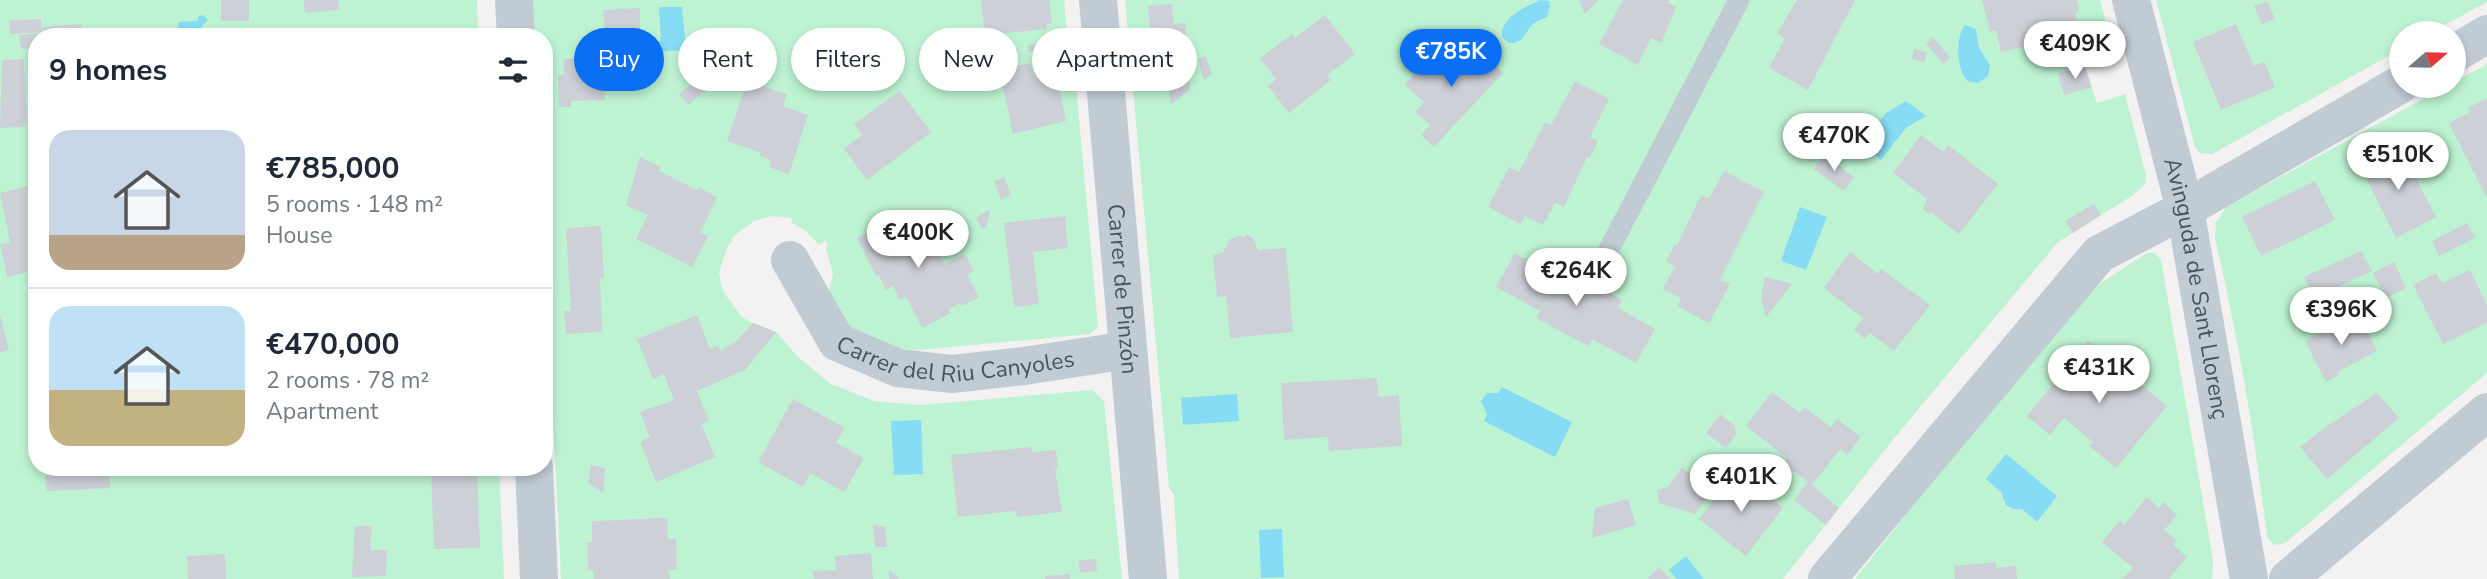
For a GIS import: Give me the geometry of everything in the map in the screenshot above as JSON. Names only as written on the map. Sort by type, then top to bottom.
[{"type":"street","points":[[514,0],[516,28]]},
{"type":"street","name":"Carrer de Pinzón","points":[[1097,0],[1148,579]]},
{"type":"street","name":"Avinguda de Sant Llorenç","points":[[2131,0],[2185,209],[2249,579]]},
{"type":"street","points":[[2466,47],[2487,34]]},
{"type":"street","points":[[1827,579],[2099,254],[2185,209],[2389,91]]},
{"type":"street","name":"Carrer del Riu Canyoles","points":[[790,260],[837,342],[898,368],[952,374],[1128,350]]},
{"type":"street","points":[[2288,579],[2487,412]]},
{"type":"street","points":[[534,476],[539,579]]},
{"type":"lane","points":[[1605,257],[1739,0]]},
{"type":"green space","points":[[0,0],[477,0],[478,28],[28,28],[28,476],[499,476],[504,579],[0,579]]},
{"type":"green space","points":[[533,0],[1064,0],[1067,28],[1032,28],[1032,91],[1076,91],[1098,327],[1090,334],[918,350],[900,349],[845,325],[826,304],[833,274],[826,248],[828,246],[825,240],[819,245],[806,231],[791,222],[792,218],[771,216],[754,221],[735,235],[727,248],[719,272],[724,293],[742,317],[776,332],[798,357],[831,384],[874,401],[920,405],[1092,390],[1104,401],[1122,579],[561,579],[553,414],[553,28],[534,28]]},
{"type":"green space","points":[[1125,0],[2100,0],[2116,59],[2085,67],[2097,103],[2125,94],[2146,175],[2145,184],[2133,195],[2058,242],[1896,436],[1783,579],[1179,579],[1174,495],[1169,487],[1133,91],[1197,91],[1197,28],[1128,28]]},
{"type":"green space","points":[[2156,0],[2487,0],[2452,21],[2389,21],[2389,56],[2212,154],[2200,153],[2195,147]]},
{"type":"green space","points":[[2487,64],[2487,373],[2285,543],[2274,545],[2267,537],[2245,387],[2215,238],[2216,222],[2227,206],[2425,98],[2466,98],[2466,75]]},
{"type":"green space","points":[[2147,253],[2155,253],[2161,260],[2213,559],[2212,579],[1855,579],[1938,474],[2092,289]]},
{"type":"water","points":[[1540,0],[1549,1],[1547,17],[1532,25],[1519,41],[1509,43],[1502,37],[1502,30],[1509,19]]},
{"type":"water","points":[[659,7],[682,7],[684,28],[678,28],[678,50],[664,51],[664,28],[660,28]]},
{"type":"water","points":[[204,15],[208,20],[202,28],[178,28],[178,22],[197,21],[199,16]]},
{"type":"water","points":[[1965,25],[1976,29],[1979,48],[1990,65],[1988,76],[1978,83],[1968,81],[1959,61],[1958,45]]},
{"type":"water","points":[[1906,101],[1926,116],[1906,128],[1881,160],[1861,145],[1886,113]]},
{"type":"water","points":[[1800,207],[1827,217],[1806,270],[1781,261]]},
{"type":"water","points":[[1502,387],[1572,422],[1555,457],[1484,421],[1487,414],[1481,401],[1487,393],[1498,393]]},
{"type":"water","points":[[1237,394],[1239,421],[1183,425],[1181,398]]},
{"type":"water","points":[[921,420],[923,474],[894,475],[891,421]]},
{"type":"water","points":[[2006,454],[2057,496],[2037,522],[2022,509],[2013,509],[2006,505],[2001,492],[1986,479]]},
{"type":"water","points":[[1282,529],[1284,577],[1261,578],[1259,530]]},
{"type":"water","points":[[1686,556],[1704,579],[1677,579],[1669,570]]},
{"type":"building","points":[[221,0],[249,0],[249,21],[221,21]]},
{"type":"building","points":[[304,0],[338,0],[339,10],[305,13]]},
{"type":"building","points":[[981,0],[1049,0],[1052,24],[1046,24],[1047,28],[1018,32],[1018,28],[984,28]]},
{"type":"building","points":[[1579,0],[1598,0],[1585,14]]},
{"type":"building","points":[[1623,0],[1670,0],[1668,3],[1676,7],[1661,43],[1651,38],[1638,65],[1599,44]]},
{"type":"building","points":[[1797,0],[1855,0],[1808,90],[1769,68],[1785,38],[1777,33]]},
{"type":"building","points":[[1982,0],[2077,0],[2079,9],[2074,17],[2084,52],[2040,62],[2035,44],[2001,52],[1996,30],[1990,32]]},
{"type":"building","points":[[2267,1],[2275,19],[2262,24],[2254,6]]},
{"type":"building","points":[[1172,4],[1174,24],[1185,23],[1185,28],[1150,28],[1148,6]]},
{"type":"building","points":[[640,8],[640,28],[605,28],[603,10]]},
{"type":"building","points":[[1325,15],[1355,54],[1327,75],[1331,80],[1289,113],[1268,86],[1276,79],[1260,58],[1292,34],[1295,38]]},
{"type":"building","points":[[41,19],[42,28],[28,28],[28,33],[10,34],[9,20]]},
{"type":"building","points":[[81,24],[81,28],[43,27]]},
{"type":"building","points":[[2236,24],[2254,66],[2264,62],[2275,87],[2221,110],[2193,42]]},
{"type":"building","points":[[28,34],[28,49],[21,49],[19,35]]},
{"type":"building","points":[[1933,37],[1950,58],[1943,64],[1926,43]]},
{"type":"building","points":[[1468,41],[1503,73],[1434,147],[1421,135],[1430,125],[1415,112],[1424,102],[1405,85],[1430,57],[1442,68]]},
{"type":"building","points":[[1914,49],[1927,52],[1924,62],[1912,59]]},
{"type":"building","points":[[1206,56],[1212,74],[1204,80],[1198,59]]},
{"type":"building","points":[[24,59],[27,124],[22,127],[0,128],[2,60]]},
{"type":"building","points":[[563,59],[574,59],[574,91],[605,91],[605,100],[571,101],[571,107],[559,107],[558,75],[564,75]]},
{"type":"building","points":[[1030,63],[1032,91],[1060,91],[1066,121],[1013,134],[1004,91],[1018,91],[1018,66]]},
{"type":"building","points":[[2085,67],[2092,87],[2064,95],[2058,73]]},
{"type":"building","points":[[1575,81],[1609,99],[1590,137],[1598,141],[1590,158],[1587,157],[1564,207],[1555,203],[1543,225],[1525,216],[1520,224],[1488,207],[1509,167],[1519,172],[1545,122],[1551,125]]},
{"type":"building","points":[[683,91],[705,91],[688,105],[679,94]]},
{"type":"building","points":[[744,91],[777,91],[787,94],[783,106],[808,115],[789,174],[769,167],[771,160],[760,156],[761,153],[727,141]]},
{"type":"building","points":[[900,91],[931,132],[867,180],[844,149],[862,135],[854,124]]},
{"type":"building","points":[[1169,91],[1189,91],[1171,104]]},
{"type":"building","points":[[2487,98],[2487,198],[2449,123],[2470,112],[2468,108]]},
{"type":"building","points":[[1921,135],[1943,152],[1948,145],[1998,184],[1959,234],[1932,213],[1927,213],[1923,209],[1927,199],[1893,173]]},
{"type":"building","points":[[2399,146],[2436,217],[2396,238],[2360,166]]},
{"type":"building","points":[[1824,155],[1854,177],[1844,191],[1814,169]]},
{"type":"building","points":[[640,157],[660,167],[659,171],[717,197],[700,233],[708,236],[692,267],[636,239],[648,215],[626,205]]},
{"type":"building","points":[[1724,171],[1764,192],[1720,280],[1730,284],[1709,323],[1677,306],[1681,298],[1663,289],[1675,266],[1666,262],[1675,244],[1677,246],[1701,195],[1709,199]]},
{"type":"building","points":[[1004,177],[1011,195],[1001,200],[994,181]]},
{"type":"building","points":[[2315,181],[2335,220],[2261,256],[2242,217]]},
{"type":"building","points":[[28,186],[28,272],[7,277],[0,244],[10,242],[0,193]]},
{"type":"building","points":[[2094,204],[2101,215],[2073,233],[2065,221]]},
{"type":"building","points":[[988,210],[990,213],[986,227],[982,229],[976,218]]},
{"type":"building","points":[[915,215],[945,264],[965,254],[974,271],[967,275],[979,297],[962,306],[960,303],[949,309],[951,313],[922,328],[906,297],[900,300],[893,286],[886,290],[857,238],[892,219],[895,225]]},
{"type":"building","points":[[1065,216],[1068,248],[1033,252],[1039,304],[1014,307],[1004,223]]},
{"type":"building","points":[[2467,223],[2475,238],[2439,256],[2432,241]]},
{"type":"building","points":[[601,226],[604,278],[600,278],[602,332],[566,334],[564,311],[571,311],[566,228]]},
{"type":"building","points":[[1246,234],[1254,239],[1258,250],[1286,248],[1293,332],[1230,338],[1226,296],[1217,297],[1213,255],[1223,253],[1230,239],[1245,237]]},
{"type":"building","points":[[2361,251],[2372,271],[2314,298],[2304,277]]},
{"type":"building","points":[[1850,252],[1878,274],[1881,269],[1930,305],[1894,351],[1870,333],[1865,339],[1854,330],[1863,318],[1824,288]]},
{"type":"building","points":[[1515,253],[1551,273],[1555,266],[1603,292],[1604,290],[1622,300],[1618,308],[1655,329],[1636,363],[1592,339],[1588,346],[1536,318],[1540,311],[1496,287]]},
{"type":"building","points":[[2394,262],[2406,288],[2386,298],[2373,273]]},
{"type":"building","points":[[2470,270],[2487,305],[2487,323],[2443,344],[2413,285],[2436,273],[2442,283]]},
{"type":"building","points":[[1765,277],[1792,284],[1767,316],[1761,298]]},
{"type":"building","points":[[0,314],[9,350],[0,352]]},
{"type":"building","points":[[2358,314],[2377,351],[2337,372],[2339,375],[2326,382],[2305,341]]},
{"type":"building","points":[[697,315],[710,349],[718,345],[720,351],[735,342],[753,323],[776,332],[745,370],[697,391],[709,421],[701,424],[715,457],[656,482],[640,442],[650,437],[640,412],[674,400],[664,374],[653,379],[637,339]]},
{"type":"building","points":[[2088,341],[2167,406],[2116,468],[2089,446],[2093,442],[2064,418],[2050,435],[2027,416]]},
{"type":"building","points":[[1377,378],[1378,397],[1399,395],[1402,446],[1329,451],[1328,437],[1284,440],[1281,383]]},
{"type":"building","points":[[1772,392],[1800,413],[1804,407],[1831,427],[1837,419],[1861,437],[1847,455],[1840,449],[1812,485],[1839,508],[1826,525],[1794,500],[1808,482],[1783,463],[1787,458],[1746,426]]},
{"type":"building","points":[[2377,393],[2399,418],[2327,479],[2300,447]]},
{"type":"building","points":[[793,399],[845,428],[836,443],[864,458],[844,492],[810,473],[803,487],[758,462]]},
{"type":"building","points":[[1720,414],[1735,426],[1736,435],[1726,448],[1706,433]]},
{"type":"building","points":[[1032,447],[1033,452],[1056,450],[1058,469],[1055,469],[1062,512],[1017,517],[1016,511],[958,517],[951,455]]},
{"type":"building","points":[[591,465],[605,468],[603,493],[588,483]]},
{"type":"building","points":[[1682,467],[1715,488],[1695,514],[1659,503],[1657,490],[1668,487]]},
{"type":"building","points":[[1736,471],[1783,508],[1746,556],[1699,519]]},
{"type":"building","points":[[45,476],[109,476],[110,488],[46,491]]},
{"type":"building","points":[[431,476],[477,476],[480,548],[434,549]]},
{"type":"building","points":[[2147,497],[2159,508],[2163,502],[2177,515],[2164,530],[2177,540],[2173,545],[2187,557],[2169,579],[2122,579],[2133,568],[2102,542],[2120,521],[2124,525]]},
{"type":"building","points":[[1628,499],[1636,525],[1592,538],[1595,508]]},
{"type":"building","points":[[667,518],[668,539],[676,539],[677,570],[669,570],[670,579],[594,579],[593,570],[588,570],[587,542],[592,542],[592,521]]},
{"type":"building","points":[[873,525],[885,527],[887,547],[875,547]]},
{"type":"building","points":[[355,526],[372,526],[370,550],[387,550],[386,576],[352,577]]},
{"type":"building","points":[[871,553],[873,579],[814,579],[813,571],[836,570],[835,556]]},
{"type":"building","points":[[225,554],[226,579],[188,579],[187,556]]},
{"type":"building","points":[[1096,559],[1097,571],[1080,573],[1079,560]]},
{"type":"building","points":[[1996,562],[1996,568],[2016,566],[2017,579],[1955,579],[1954,566]]},
{"type":"building","points":[[1659,567],[1670,579],[1647,579]]},
{"type":"building","points":[[889,570],[900,579],[889,579]]},
{"type":"building","points":[[1070,574],[1070,579],[1045,579],[1045,576]]}]
